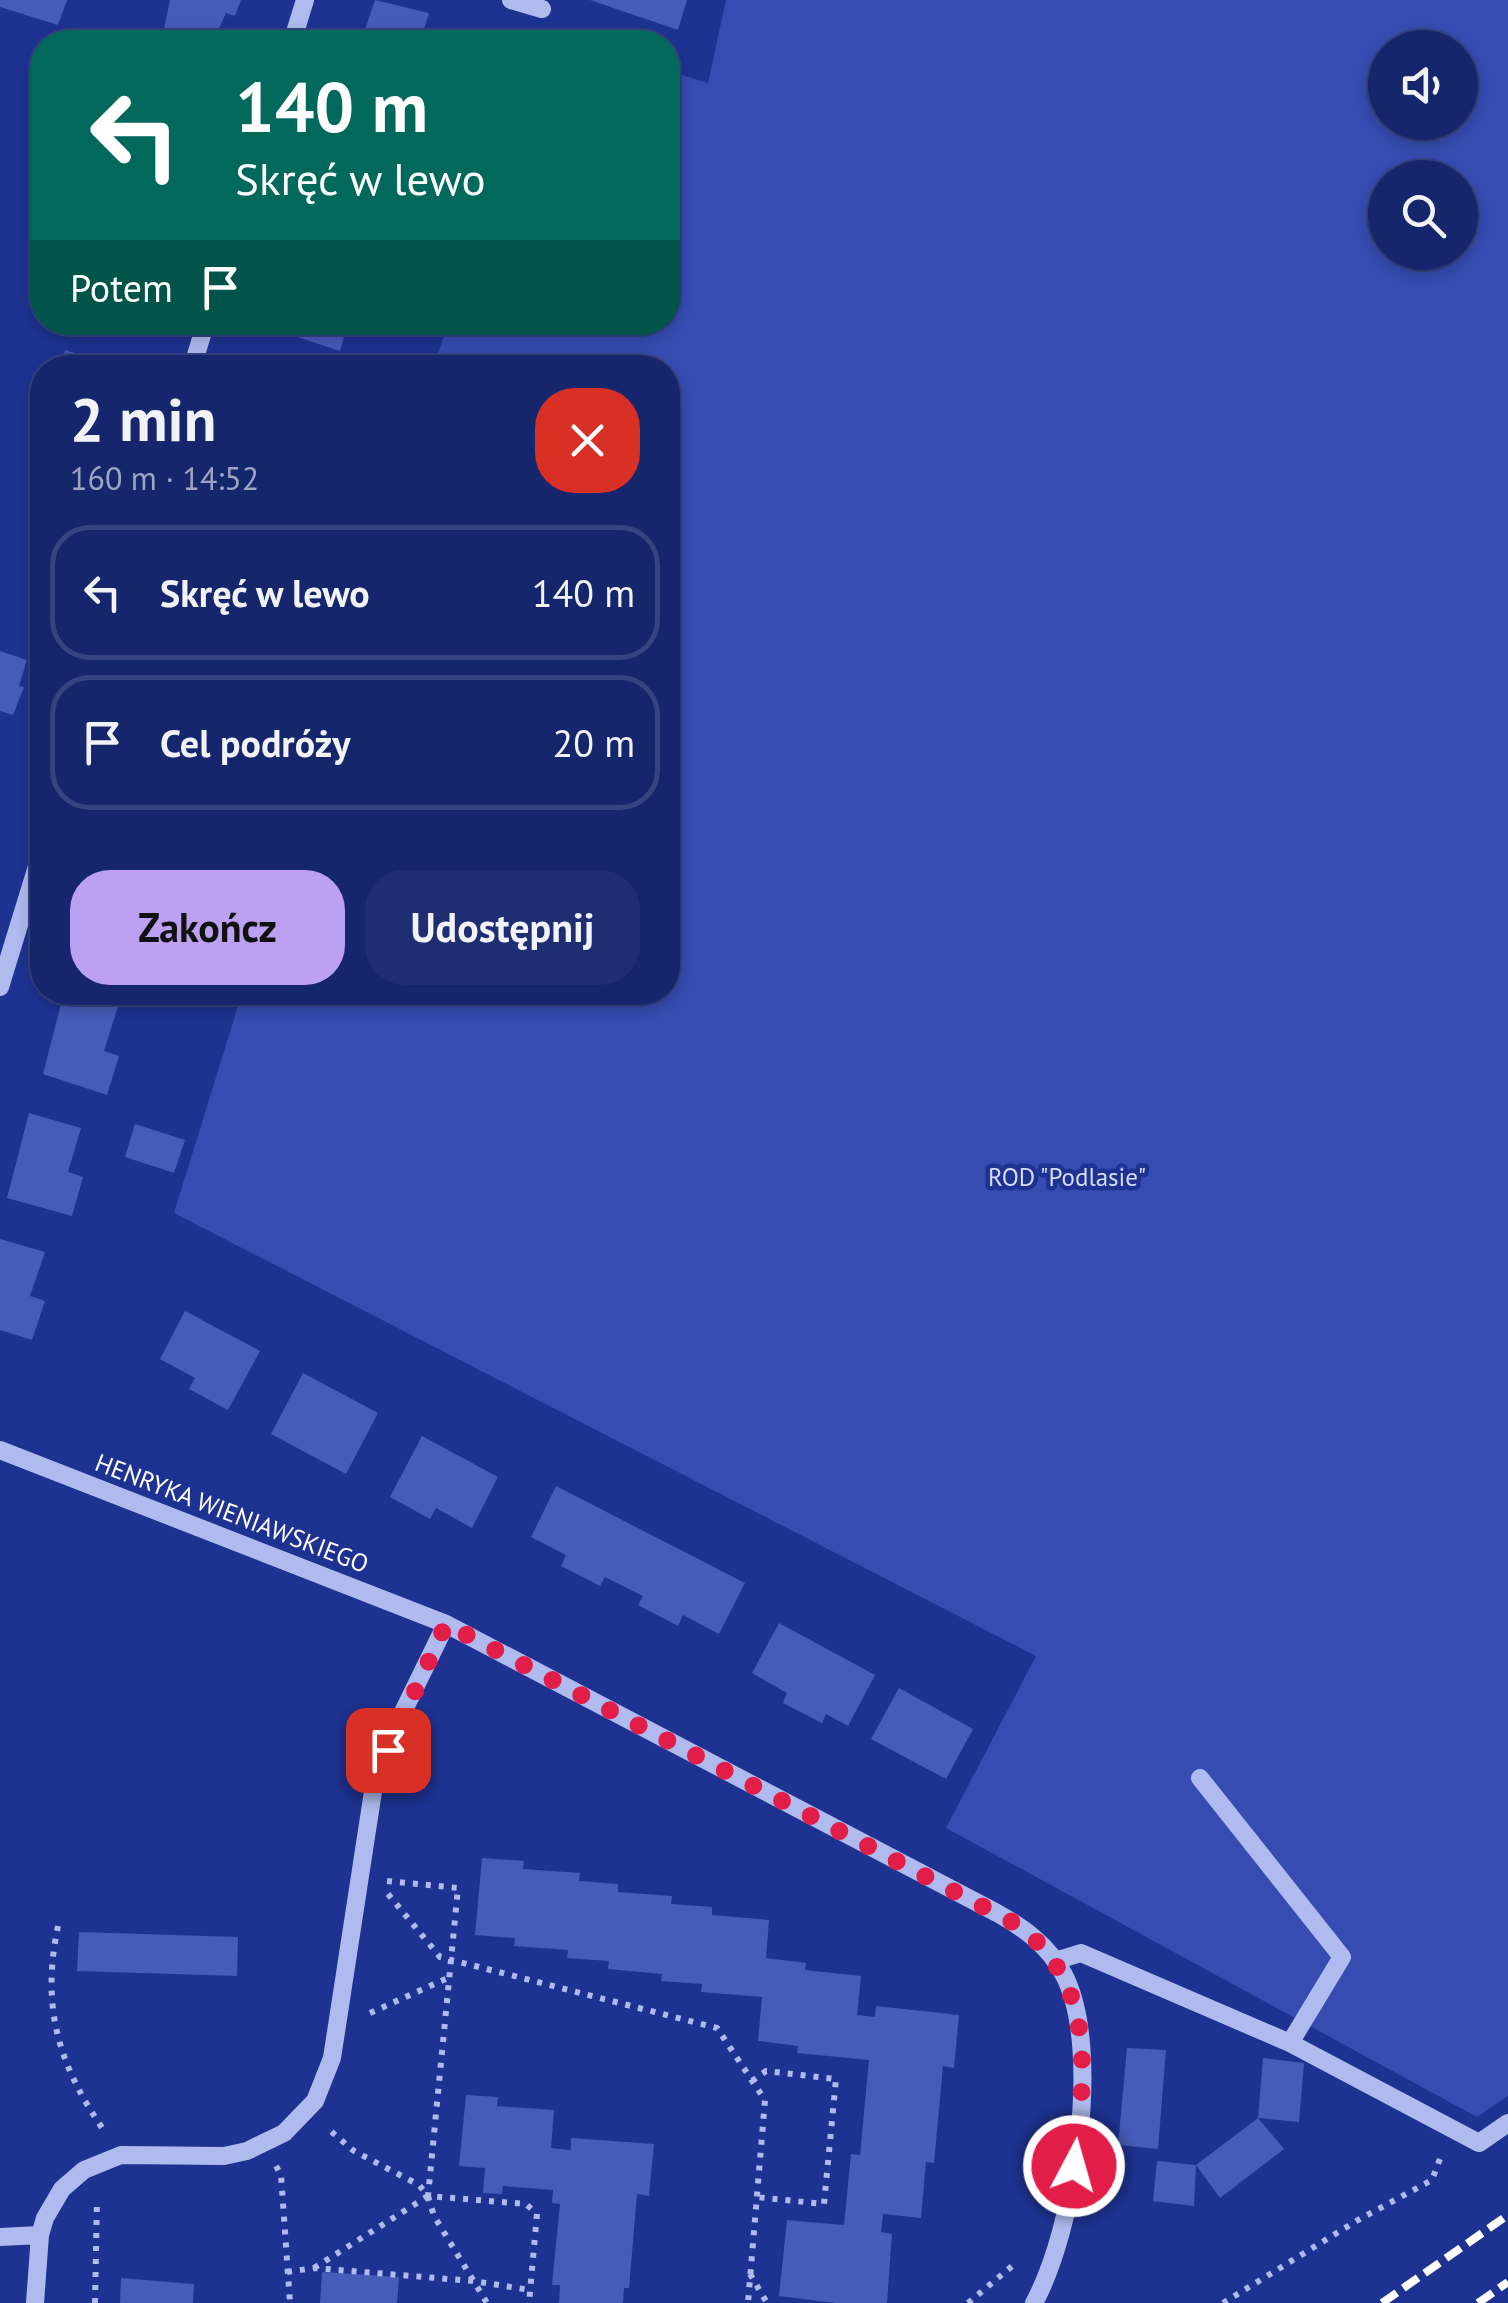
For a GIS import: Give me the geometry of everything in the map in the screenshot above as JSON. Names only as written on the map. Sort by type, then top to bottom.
[{"type":"street","points":[[296,30],[305,0]]},
{"type":"street","points":[[510,0],[542,9]]},
{"type":"street","points":[[0,987],[30,889]]},
{"type":"street","name":"HENRYKA WIENIAWSKIEGO","points":[[0,1450],[446,1624],[1031,1934],[1055,1961],[1077,2010],[1082,2064],[1074,2166],[1062,2228],[1052,2266],[1034,2303]]},
{"type":"street","points":[[34,2303],[45,2218],[62,2189],[96,2162],[122,2155],[224,2156],[266,2144],[306,2112],[327,2078],[374,1785],[402,1714],[446,1624]]},
{"type":"street","points":[[1200,1778],[1342,1956],[1290,2043]]},
{"type":"street","points":[[1055,1961],[1081,1953],[1290,2043],[1478,2143],[1508,2122]]},
{"type":"street","points":[[0,2238],[40,2235]]},
{"type":"path","points":[[487,2303],[434,2216],[428,2196],[452,1959],[458,1888],[379,1880],[401,1913],[440,1957],[452,1959],[717,2028],[764,2100],[748,2303]]},
{"type":"path","points":[[58,1926],[51,1978],[57,2038],[80,2096],[122,2155]]},
{"type":"path","points":[[340,2009],[368,2014],[450,1976]]},
{"type":"path","points":[[752,2081],[766,2071],[836,2079],[824,2204],[756,2197]]},
{"type":"path","points":[[306,2112],[354,2151],[419,2186],[428,2196]]},
{"type":"path","points":[[1223,2303],[1358,2220],[1432,2180],[1450,2128]]},
{"type":"path","points":[[266,2144],[281,2175],[290,2303]]},
{"type":"path","points":[[94,2303],[96,2162]]},
{"type":"path","points":[[314,2268],[428,2196],[526,2204],[537,2214],[529,2303]]},
{"type":"path","points":[[288,2272],[314,2268],[473,2280],[530,2290]]},
{"type":"path","points":[[750,2274],[768,2303]]},
{"type":"green space","name":"ROD \"Podlasie\"","points":[[726,0],[1508,0],[1508,2096],[1477,2117],[946,1828],[1036,1656],[174,1213],[238,1005],[680,1005],[680,355],[438,355],[444,335],[680,335],[680,75],[708,83]]},
{"type":"building","points":[[0,0],[67,0],[58,25],[0,7]]},
{"type":"building","points":[[170,0],[241,0],[235,16],[226,13],[218,30],[164,30]]},
{"type":"building","points":[[375,0],[429,13],[424,30],[365,30]]},
{"type":"building","points":[[590,0],[687,0],[678,30]]},
{"type":"building","points":[[291,335],[344,335],[340,351]]},
{"type":"building","points":[[0,651],[27,660],[19,686],[24,687],[13,715],[0,711]]},
{"type":"building","points":[[61,1005],[118,1006],[104,1051],[119,1056],[107,1095],[43,1074]]},
{"type":"building","points":[[29,1113],[81,1128],[68,1172],[83,1177],[72,1216],[7,1198]]},
{"type":"building","points":[[135,1124],[185,1140],[174,1173],[125,1157]]},
{"type":"building","points":[[0,1239],[45,1252],[30,1296],[45,1301],[32,1340],[0,1330]]},
{"type":"building","points":[[185,1311],[260,1351],[228,1410],[189,1389],[195,1378],[160,1359]]},
{"type":"building","points":[[303,1373],[378,1413],[346,1474],[271,1434]]},
{"type":"building","points":[[422,1436],[498,1477],[472,1528],[436,1508],[430,1519],[390,1497]]},
{"type":"building","points":[[556,1486],[745,1583],[719,1634],[683,1615],[678,1626],[638,1605],[643,1596],[605,1577],[600,1586],[561,1566],[566,1555],[531,1537]]},
{"type":"building","points":[[779,1623],[875,1675],[848,1726],[826,1714],[822,1723],[783,1703],[787,1693],[752,1673]]},
{"type":"building","points":[[899,1688],[973,1729],[946,1779],[871,1739]]},
{"type":"building","points":[[482,1858],[524,1861],[523,1869],[580,1873],[579,1881],[618,1884],[618,1892],[672,1896],[671,1904],[712,1907],[712,1915],[769,1920],[766,1958],[806,1963],[805,1970],[861,1976],[857,2015],[875,2017],[876,2006],[959,2015],[954,2068],[943,2066],[934,2163],[926,2162],[921,2218],[883,2214],[881,2232],[892,2234],[887,2303],[835,2303],[779,2296],[787,2220],[844,2225],[851,2154],[860,2155],[869,2060],[797,2053],[798,2046],[758,2041],[762,1997],[701,1992],[702,1984],[661,1981],[662,1974],[608,1969],[609,1961],[567,1958],[568,1950],[514,1946],[515,1938],[475,1935]]},
{"type":"building","points":[[79,1932],[238,1937],[237,1976],[77,1971]]},
{"type":"building","points":[[1127,2048],[1166,2050],[1158,2149],[1118,2145]]},
{"type":"building","points":[[1263,2058],[1304,2063],[1299,2122],[1258,2118]]},
{"type":"building","points":[[466,2095],[498,2097],[497,2106],[554,2110],[551,2148],[571,2150],[571,2138],[654,2144],[649,2196],[637,2194],[629,2288],[624,2288],[623,2303],[559,2303],[560,2285],[552,2285],[560,2204],[552,2203],[553,2190],[503,2186],[502,2194],[483,2193],[485,2168],[459,2166]]},
{"type":"building","points":[[1258,2118],[1284,2149],[1220,2198],[1196,2165]]},
{"type":"building","points":[[1157,2161],[1196,2165],[1194,2206],[1153,2201]]},
{"type":"building","points":[[322,2272],[399,2277],[397,2303],[320,2303]]},
{"type":"building","points":[[121,2278],[194,2284],[193,2303],[120,2303]]},
{"type":"railway","points":[[1382,2303],[1508,2215]]},
{"type":"railway","points":[[1478,2303],[1508,2282]]},
{"type":"route","points":[[388,1750],[446,1624],[1016,1924],[1031,1934],[1055,1961],[1077,2010],[1082,2064],[1074,2166]]}]
